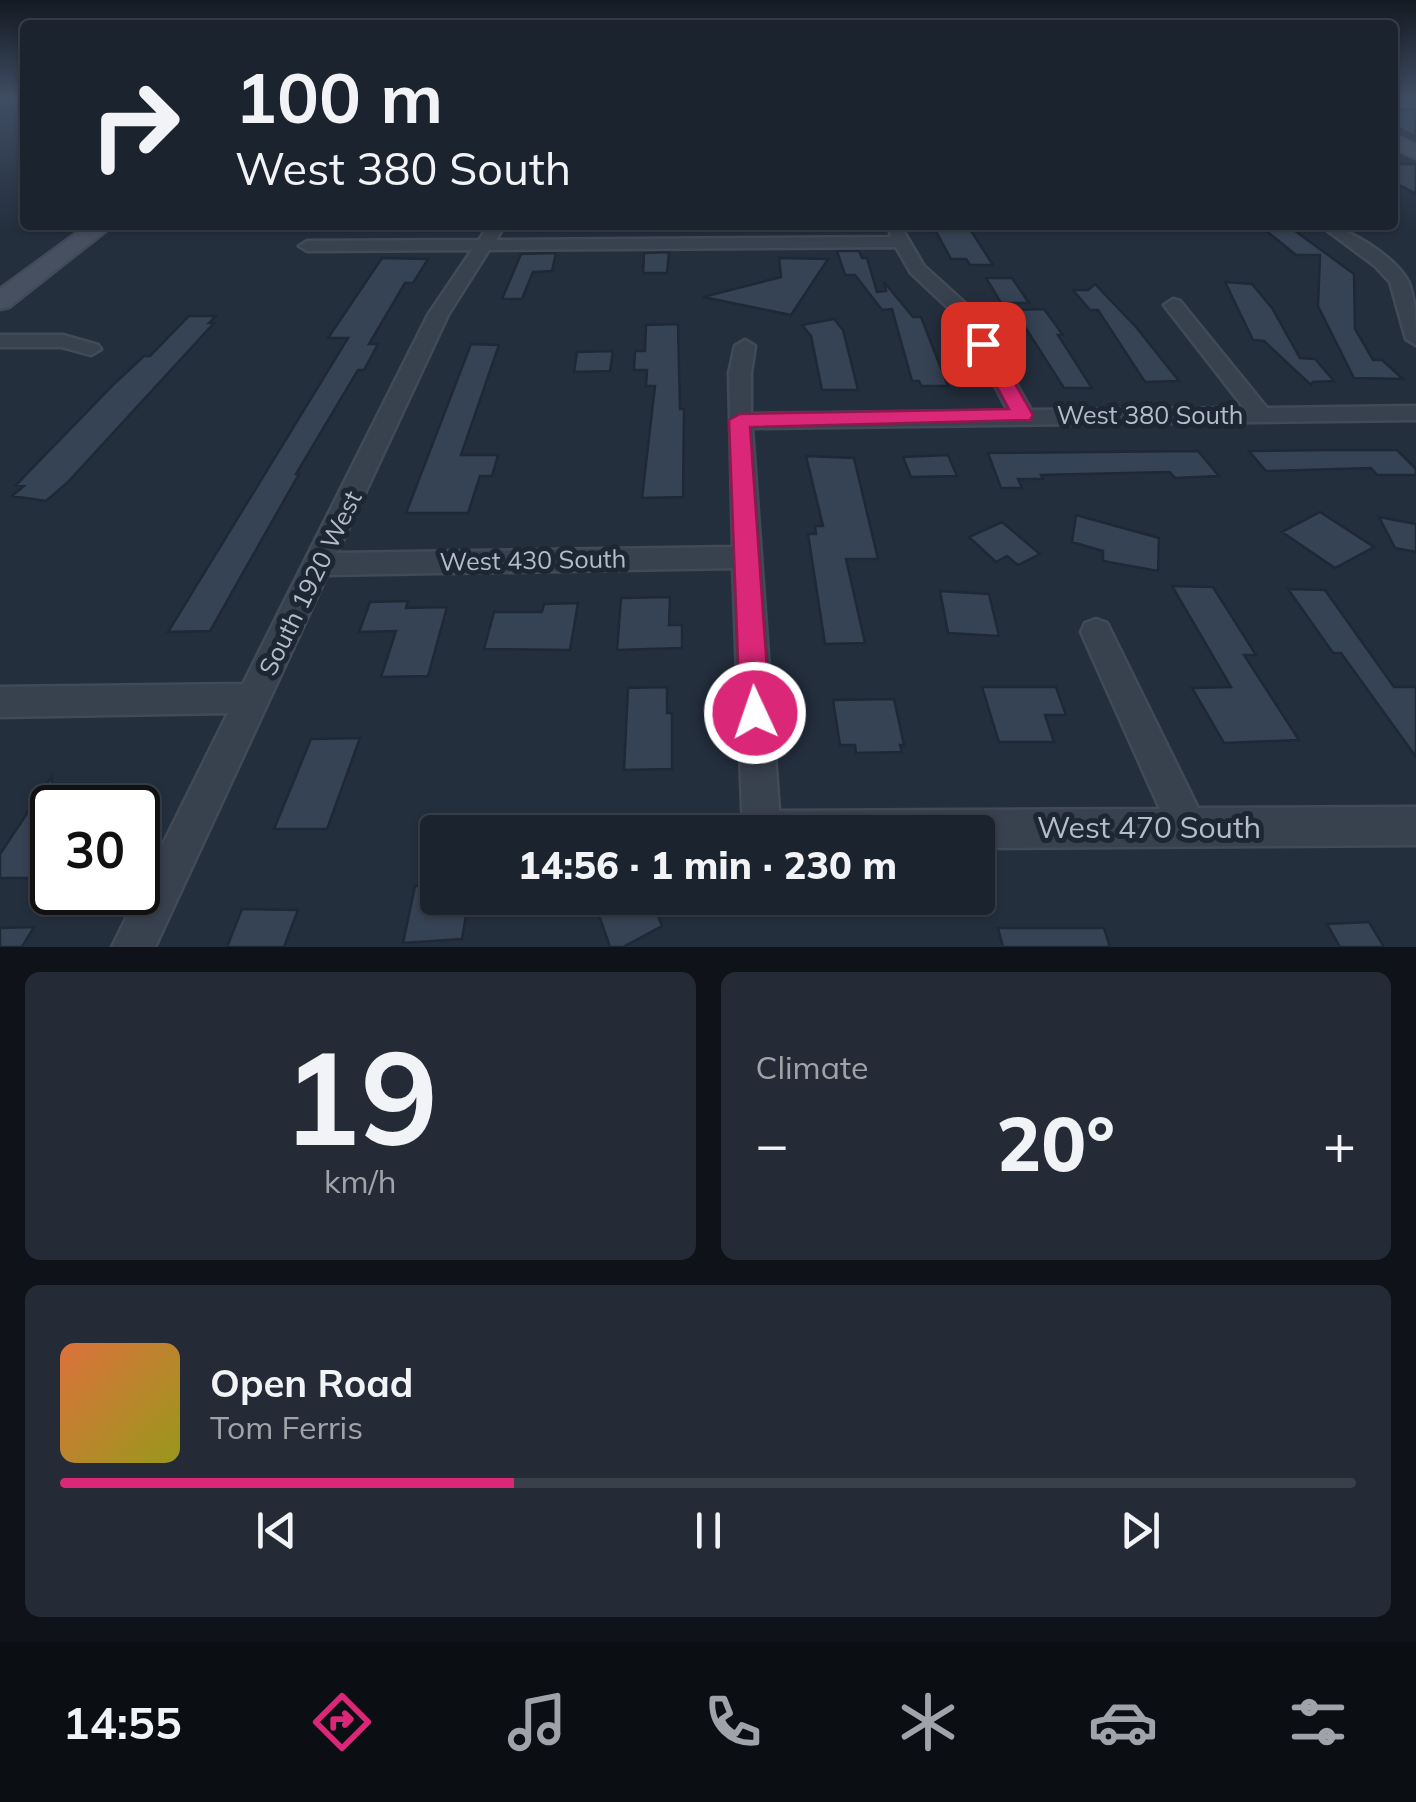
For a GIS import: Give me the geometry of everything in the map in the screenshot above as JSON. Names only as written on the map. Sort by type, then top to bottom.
[{"type":"street","points":[[0,301],[95,230]]},
{"type":"street","points":[[320,230],[307,246],[491,234],[897,234],[918,269],[968,316],[1022,415]]},
{"type":"street","points":[[1335,230],[1381,262],[1400,281],[1416,339]]},
{"type":"street","name":"South 1920 West","points":[[133,947],[438,314],[491,234]]},
{"type":"street","points":[[1173,306],[1261,415]]},
{"type":"street","points":[[0,340],[62,340],[91,350]]},
{"type":"street","points":[[745,346],[740,373],[740,420],[760,815]]},
{"type":"street","name":"West 380 South","points":[[740,420],[1416,413]]},
{"type":"street","name":"West 430 South","points":[[319,564],[747,557]]},
{"type":"street","points":[[1096,632],[1188,828]]},
{"type":"street","points":[[0,702],[254,698]]},
{"type":"street","name":"West 470 South","points":[[995,829],[1416,826]]},
{"type":"building","points":[[1398,164],[1416,164],[1416,194],[1398,184]]},
{"type":"building","points":[[935,230],[971,230],[993,265],[970,265],[966,259],[951,259]]},
{"type":"building","points":[[1265,230],[1294,230],[1354,274],[1355,329],[1373,360],[1382,360],[1403,379],[1354,378],[1318,306],[1320,255],[1296,255]]},
{"type":"building","points":[[837,251],[859,251],[862,258],[867,258],[877,292],[886,291],[884,282],[913,317],[921,317],[948,386],[921,386],[919,381],[912,381],[892,309],[882,310],[855,275],[845,275]]},
{"type":"building","points":[[669,252],[667,273],[643,273],[644,253]]},
{"type":"building","points":[[556,253],[552,271],[533,272],[522,299],[502,299],[521,254]]},
{"type":"building","points":[[382,258],[428,259],[413,283],[405,283],[369,344],[378,344],[364,370],[358,370],[296,474],[210,631],[168,632],[348,338],[328,338]]},
{"type":"building","points":[[779,258],[828,259],[791,315],[703,297],[781,277]]},
{"type":"building","points":[[986,278],[1012,278],[1029,303],[1001,303]]},
{"type":"building","points":[[1225,282],[1252,284],[1272,308],[1300,358],[1315,359],[1334,381],[1311,385],[1264,341],[1253,340]]},
{"type":"building","points":[[1095,284],[1179,381],[1145,382],[1098,310],[1090,310],[1073,290],[1088,290]]},
{"type":"building","points":[[1044,309],[1092,388],[1064,388],[1014,310]]},
{"type":"building","points":[[189,316],[216,316],[209,323],[214,323],[67,483],[46,501],[12,496],[24,486],[16,485],[115,383],[144,356],[150,356]]},
{"type":"building","points":[[834,319],[843,330],[858,390],[822,390],[811,336],[802,325]]},
{"type":"building","points":[[678,324],[680,409],[684,409],[683,497],[642,498],[655,386],[646,386],[647,370],[634,370],[635,351],[645,351],[646,325]]},
{"type":"building","points":[[471,344],[499,345],[461,455],[498,455],[492,476],[480,476],[468,513],[406,513]]},
{"type":"building","points":[[613,351],[610,371],[574,372],[577,352]]},
{"type":"building","points":[[1397,450],[1416,469],[1416,475],[1377,475],[1371,468],[1266,471],[1249,451]]},
{"type":"building","points":[[1198,451],[1219,476],[1175,478],[1170,472],[1041,475],[1043,479],[1018,479],[1022,488],[1001,488],[988,453]]},
{"type":"building","points":[[948,455],[957,476],[911,477],[903,457]]},
{"type":"building","points":[[806,456],[854,458],[878,559],[846,559],[865,643],[825,644],[808,534],[816,534],[815,526],[823,526]]},
{"type":"building","points":[[1320,512],[1374,547],[1335,568],[1282,532]]},
{"type":"building","points":[[1076,515],[1159,538],[1158,571],[1103,561],[1103,551],[1072,542]]},
{"type":"building","points":[[1379,517],[1416,524],[1416,552],[1395,548]]},
{"type":"building","points":[[1002,522],[1040,554],[1018,565],[1007,556],[996,562],[969,537]]},
{"type":"building","points":[[1172,586],[1213,587],[1256,655],[1244,655],[1299,740],[1224,743],[1192,688],[1231,687]]},
{"type":"building","points":[[1288,589],[1325,590],[1394,687],[1416,687],[1416,757],[1341,653],[1333,653]]},
{"type":"building","points":[[940,591],[989,594],[999,636],[948,633]]},
{"type":"building","points":[[670,597],[669,625],[682,625],[682,648],[617,650],[621,598]]},
{"type":"building","points":[[408,601],[406,608],[447,607],[428,676],[381,677],[396,631],[359,632],[370,602]]},
{"type":"building","points":[[578,603],[570,650],[484,649],[494,612],[542,612],[544,604]]},
{"type":"building","points":[[667,687],[667,713],[672,713],[672,769],[624,770],[628,688]]},
{"type":"building","points":[[982,687],[1056,687],[1066,715],[1045,715],[1054,742],[999,742]]},
{"type":"building","points":[[894,699],[904,745],[900,745],[902,752],[856,753],[855,745],[840,745],[833,700]]},
{"type":"building","points":[[360,738],[327,829],[274,829],[311,739]]},
{"type":"building","points":[[52,776],[52,784],[110,784],[109,785],[46,785]]},
{"type":"building","points":[[30,809],[30,878],[0,878],[0,854]]},
{"type":"building","points":[[415,886],[420,886],[420,915],[466,915],[462,939],[403,943]]},
{"type":"building","points":[[242,909],[298,910],[284,947],[227,947]]},
{"type":"building","points":[[599,915],[658,915],[662,926],[623,947],[610,947]]},
{"type":"building","points":[[1369,922],[1384,947],[1340,947],[1327,924]]},
{"type":"building","points":[[34,927],[22,947],[0,947],[0,928]]},
{"type":"building","points":[[998,928],[1104,928],[1110,947],[1003,947]]},
{"type":"route","points":[[755,713],[740,420],[1022,415],[983,344]]}]
